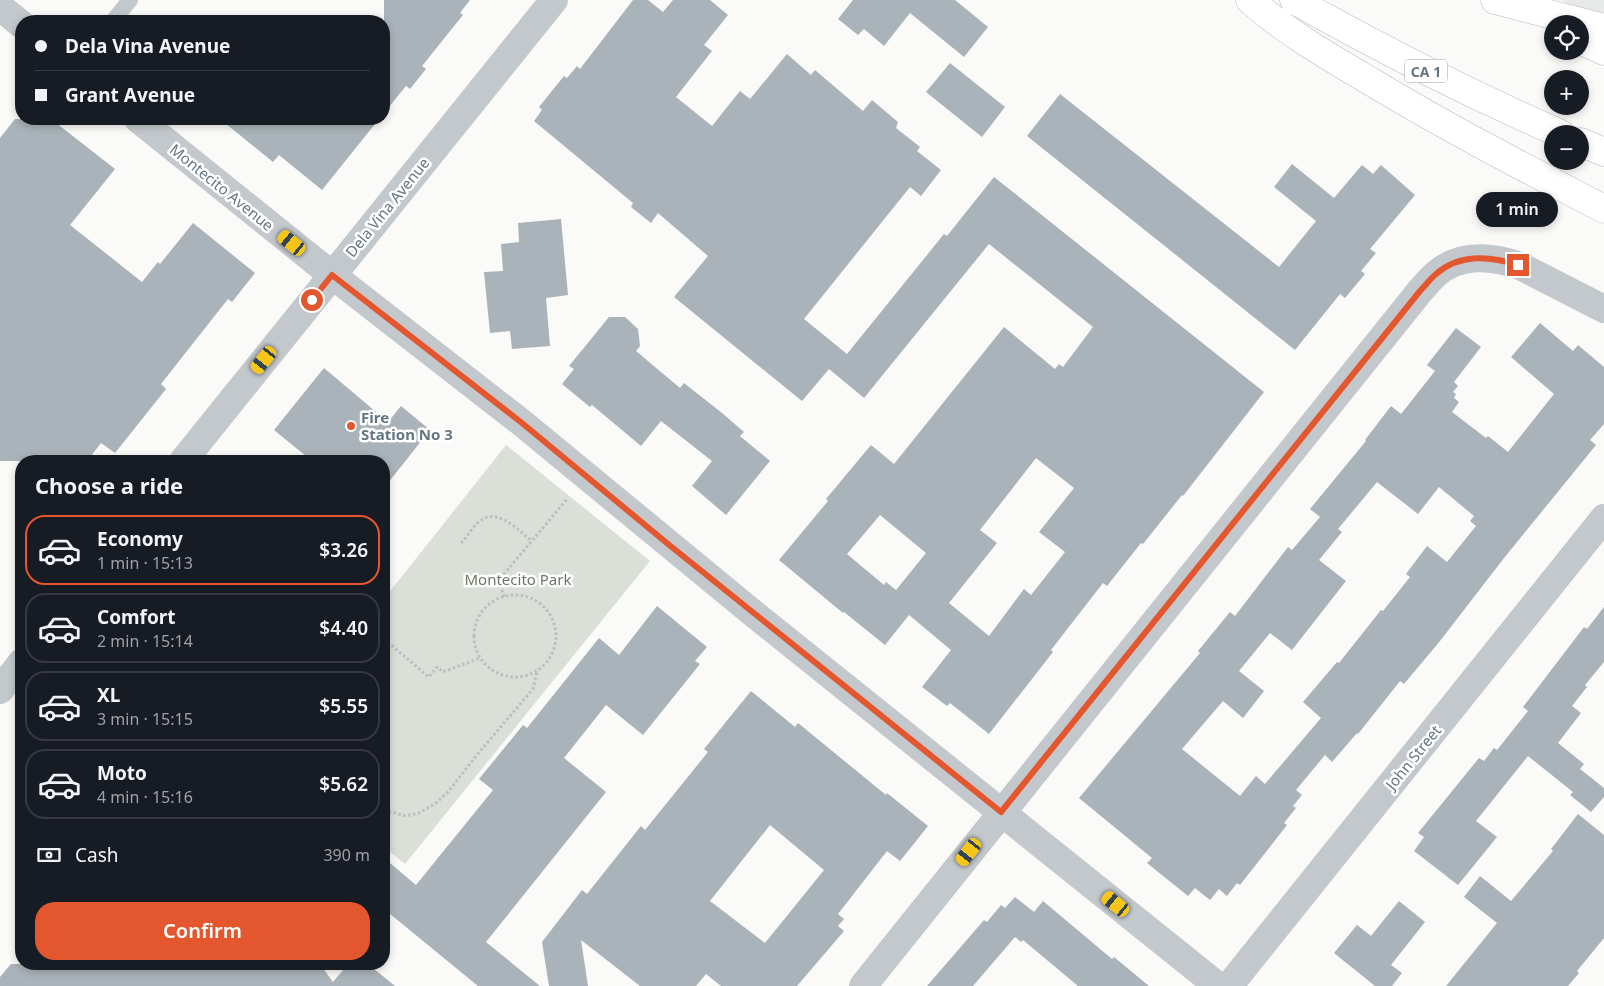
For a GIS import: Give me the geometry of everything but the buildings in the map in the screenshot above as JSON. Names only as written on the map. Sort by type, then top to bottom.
[{"type":"highway","points":[[1250,0],[1292,32],[1397,97],[1449,127],[1604,209]]},
{"type":"highway","name":"CA 1","points":[[1294,0],[1416,66],[1544,126]]},
{"type":"highway","points":[[1494,0],[1544,24]]},
{"type":"highway","points":[[1494,0],[1604,28]]},
{"type":"highway","points":[[1589,44],[1604,51]]},
{"type":"highway","points":[[1589,146],[1604,152]]},
{"type":"street","name":"Dela Vina Avenue","points":[[188,455],[554,0]]},
{"type":"street","points":[[0,7],[15,19]]},
{"type":"street","name":"Montecito Avenue","points":[[145,125],[332,275],[522,423],[668,544],[1218,986]]},
{"type":"street","points":[[863,986],[1420,291],[1437,273],[1462,260],[1476,257],[1504,261],[1518,265],[1604,309]]},
{"type":"street","name":"John Street","points":[[1229,986],[1601,526]]},
{"type":"lane","points":[[118,15],[130,0]]},
{"type":"path","points":[[504,597],[499,580],[586,476]]},
{"type":"path","points":[[461,543],[478,523],[488,517],[507,521],[532,541]]},
{"type":"path","points":[[514,595],[530,598],[544,607],[556,629],[554,651],[549,660],[537,671],[522,677],[501,676],[491,670],[480,658],[474,644],[476,622],[485,608],[504,597],[514,595]]},
{"type":"path","points":[[390,644],[429,677],[437,668],[443,672],[480,658]]},
{"type":"path","points":[[390,812],[406,816],[419,812],[436,803],[448,792],[533,689],[537,671]]},
{"type":"shaded area","points":[[1562,0],[1604,0],[1604,14],[1569,5]]},
{"type":"green space","name":"Montecito Park","points":[[506,445],[650,561],[405,864],[390,852],[390,591]]},
{"type":"place","name":"Fire Station No 3","points":[[351,426]]},
{"type":"route","points":[[312,300],[332,275],[522,423],[768,626],[1001,812],[1420,291],[1437,273],[1462,260],[1476,257],[1491,258],[1518,265]]}]
